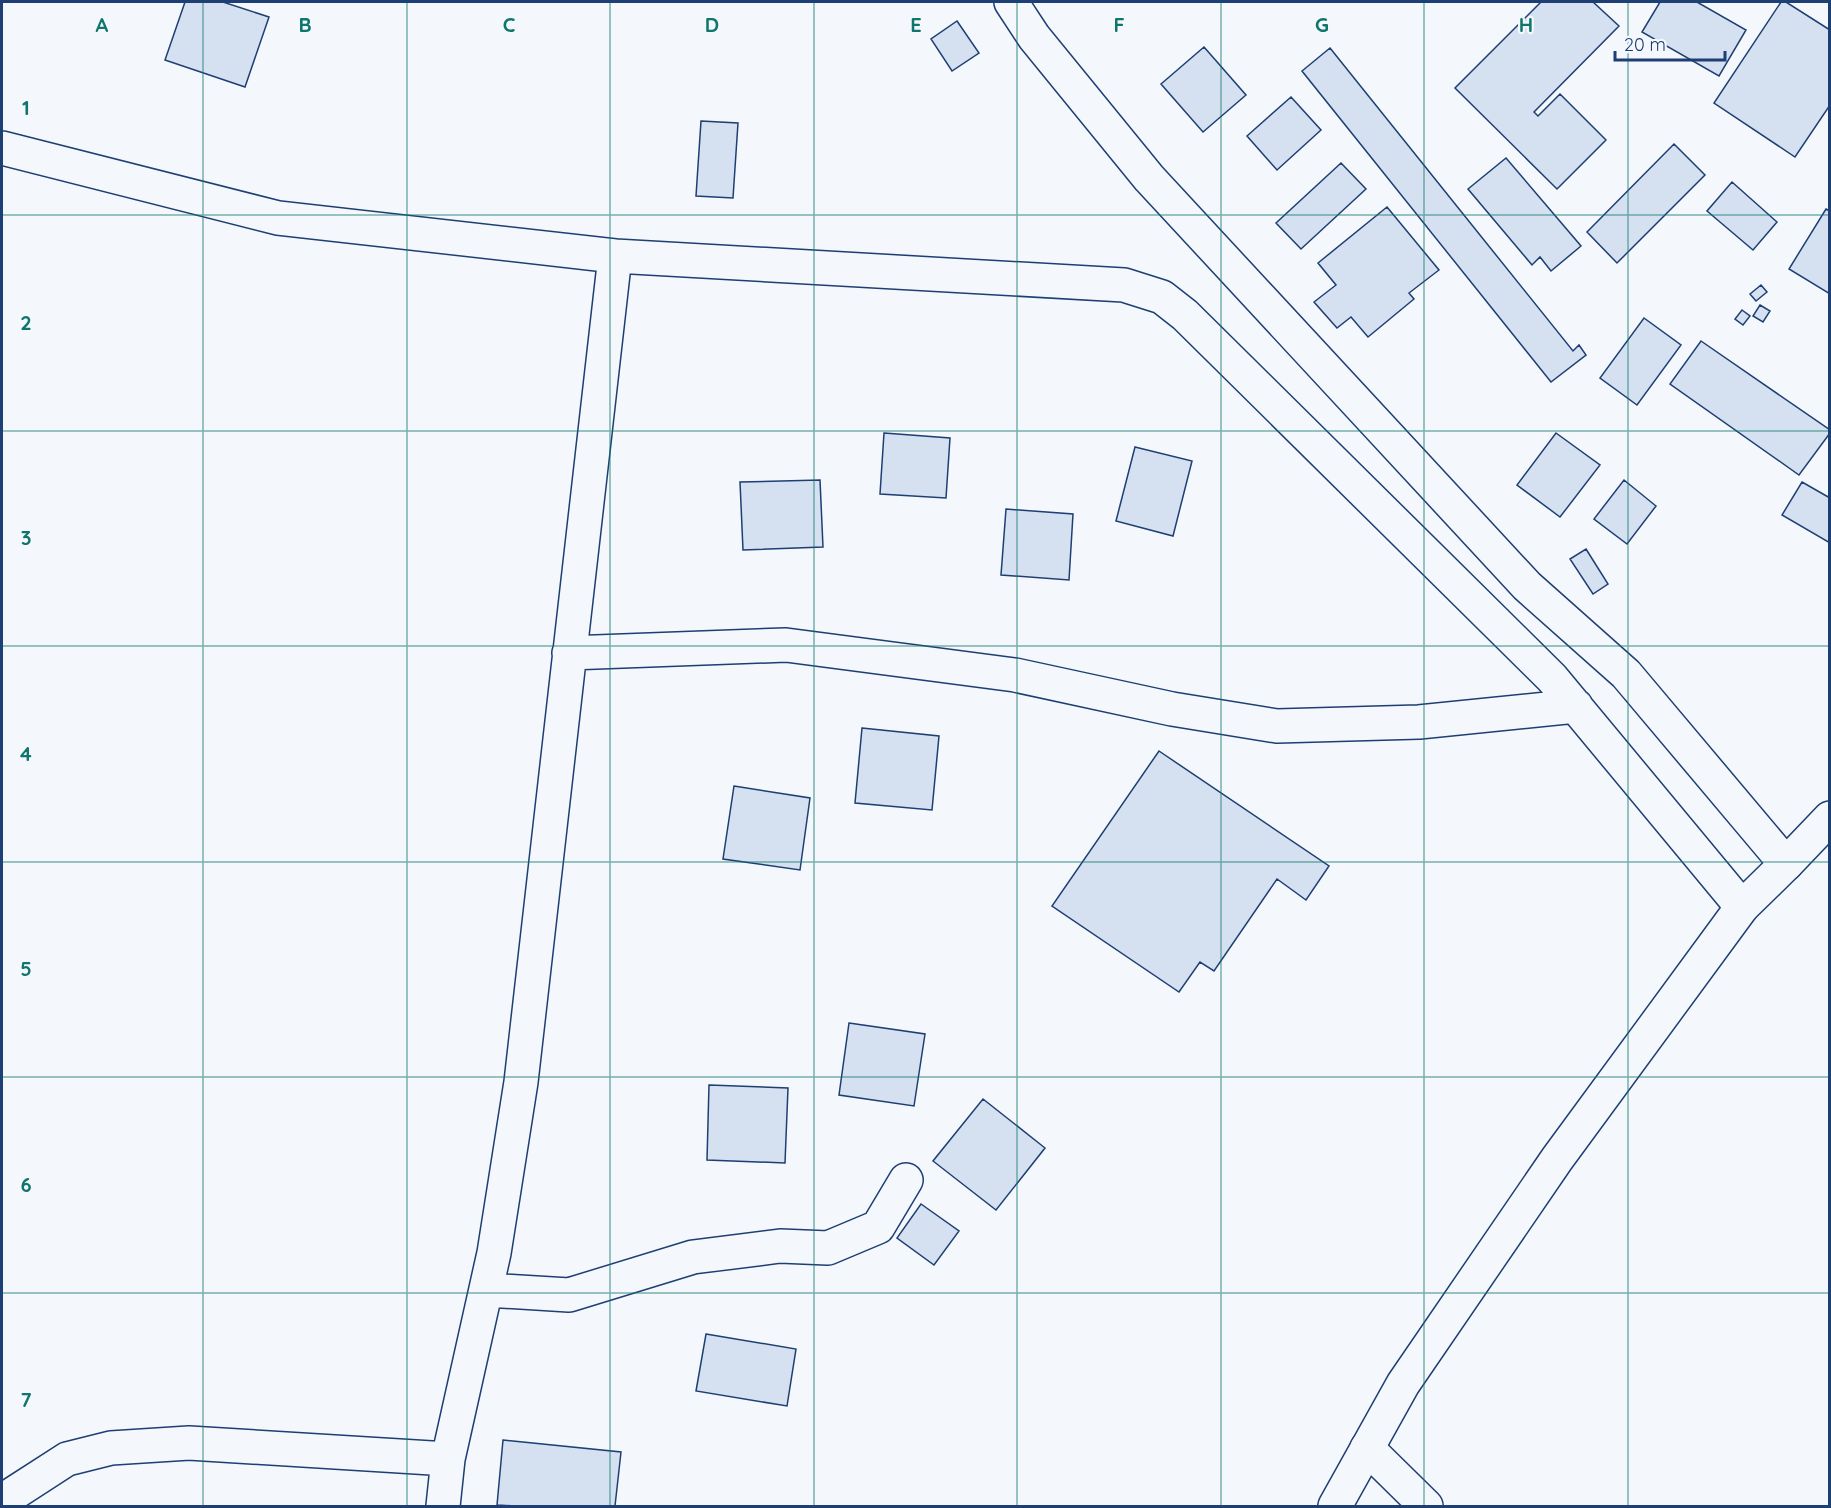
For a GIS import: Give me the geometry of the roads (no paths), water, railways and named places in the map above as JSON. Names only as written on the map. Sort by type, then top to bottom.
[{"type":"main road","points":[[1011,2],[1034,37],[1149,178],[1527,586],[1626,675],[1786,864]]},
{"type":"main road","points":[[2,148],[278,218],[615,256],[1124,285],[1162,297],[1185,315],[1220,349],[1552,678],[1742,907]]},
{"type":"main road","points":[[443,1506],[448,1459],[494,1253],[521,1082],[615,256]]},
{"type":"main road","points":[[569,653],[786,645],[1015,675],[1172,709],[1277,726],[1419,722],[1576,706]]},
{"type":"main road","points":[[1335,1506],[1403,1384],[1557,1159],[1742,907],[1830,818]]},
{"type":"main road","points":[[486,1290],[569,1295],[693,1257],[780,1246],[828,1248],[878,1227],[906,1180]]},
{"type":"main road","points":[[2,1501],[67,1459],[111,1448],[189,1443],[448,1459]]},
{"type":"main road","points":[[1367,1448],[1426,1506]]}]
